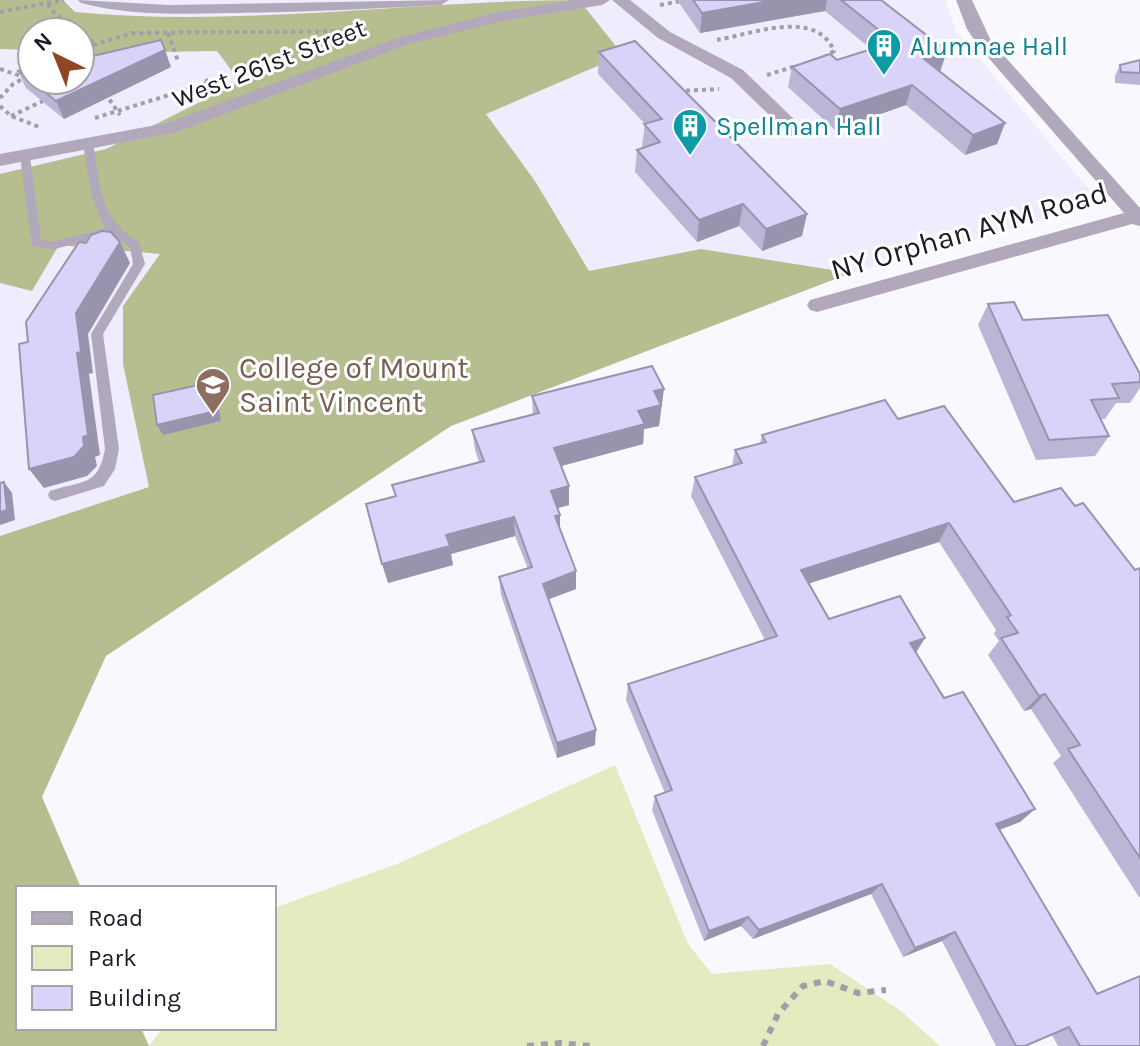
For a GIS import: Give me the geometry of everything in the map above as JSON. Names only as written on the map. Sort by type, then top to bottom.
[{"type":"street","points":[[86,0],[119,7],[166,10],[337,7],[441,0]]},
{"type":"street","name":"West 261st Street","points":[[0,160],[130,137],[198,119],[403,41],[498,17],[602,0]]},
{"type":"street","points":[[620,0],[649,25],[685,47],[724,65],[797,132]]},
{"type":"street","points":[[964,0],[975,29],[985,44],[1138,218]]},
{"type":"street","name":"NY Orphan AYM Road","points":[[817,305],[1138,218]]},
{"type":"lane","points":[[55,495],[99,482],[108,469],[112,449],[97,334],[139,264],[135,245],[118,237],[103,220],[88,143]]},
{"type":"lane","points":[[25,156],[36,243],[51,246],[112,230]]},
{"type":"path","points":[[0,12],[64,0]]},
{"type":"path","points":[[48,4],[58,16]]},
{"type":"path","points":[[685,47],[792,26],[804,27],[823,34],[833,45],[834,51],[814,60]]},
{"type":"path","points":[[168,33],[178,61]]},
{"type":"path","points":[[675,92],[684,89],[721,89],[801,64]]},
{"type":"path","points":[[93,118],[119,113],[155,98],[208,83],[206,79]]},
{"type":"path","points":[[0,98],[16,84]]},
{"type":"path","points":[[102,90],[119,113],[130,137]]},
{"type":"path","points":[[11,116],[43,101]]},
{"type":"path","points":[[0,106],[11,116],[40,129],[53,126]]},
{"type":"path","points":[[763,1046],[767,1033],[787,1000],[810,983],[824,981],[850,992],[867,994],[886,990]]},
{"type":"path","points":[[527,1046],[560,1043],[590,1046]]},
{"type":"shaded area","name":"College of Mount Saint Vincent","points":[[0,0],[945,0],[956,31],[1101,204],[851,273],[0,558]]},
{"type":"green space","points":[[0,0],[63,0],[75,12],[201,17],[579,0],[623,55],[486,114],[535,181],[589,271],[701,249],[851,273],[451,426],[106,656],[42,797],[80,886],[16,886],[16,1030],[142,1030],[149,1046],[0,1046],[0,536],[149,487],[123,364],[123,306],[160,254],[59,245],[32,291],[0,283],[0,174],[106,149],[240,82],[217,51],[152,52],[105,65],[96,61],[96,16],[16,16],[16,50],[0,49]]},
{"type":"green space","points":[[615,765],[688,944],[712,974],[830,964],[901,1011],[940,1046],[149,1046],[161,1030],[276,1030],[276,907],[397,864]]},
{"type":"building","points":[[693,0],[775,0],[702,13]]},
{"type":"building","points":[[841,0],[881,0],[947,51],[924,59],[1005,123],[973,135],[912,85],[840,109],[792,67],[830,54],[837,60],[894,42]]},
{"type":"building","points":[[161,40],[165,50],[96,82],[96,55]]},
{"type":"building","name":"Spellman Hall","points":[[635,41],[807,214],[766,229],[743,204],[699,220],[637,150],[660,142],[644,124],[662,119],[599,52]]},
{"type":"building","points":[[1140,60],[1140,73],[1121,72],[1120,65]]},
{"type":"building","points":[[50,96],[67,96],[56,101]]},
{"type":"building","points":[[111,232],[120,242],[76,313],[81,352],[77,353],[88,435],[83,437],[84,446],[74,457],[29,469],[19,344],[28,342],[26,322],[79,242],[86,243],[91,235]]},
{"type":"building","points":[[1014,302],[1023,320],[1108,315],[1140,374],[1140,382],[1112,384],[1119,398],[1091,400],[1109,436],[1049,440],[988,304]]},
{"type":"building","points":[[652,366],[664,389],[654,391],[661,405],[638,411],[645,424],[554,448],[569,486],[551,491],[560,515],[555,516],[576,571],[543,584],[596,730],[557,743],[499,577],[532,567],[514,517],[446,535],[450,546],[382,564],[366,504],[396,496],[392,485],[484,461],[472,430],[539,413],[532,396]]},
{"type":"building","points":[[212,382],[216,411],[157,425],[153,395]]},
{"type":"building","points":[[885,400],[898,419],[944,406],[1014,502],[1061,488],[1075,506],[1083,503],[1135,570],[1140,568],[1140,858],[1068,749],[1080,745],[1045,694],[1039,696],[1001,638],[1018,633],[1007,617],[1011,615],[949,523],[801,570],[829,619],[900,596],[925,638],[910,643],[944,698],[963,692],[1035,809],[996,824],[1097,994],[1140,976],[1140,1046],[1080,1046],[1069,1027],[1025,1046],[1016,1046],[955,932],[915,948],[882,884],[759,930],[748,917],[709,931],[655,796],[672,790],[628,684],[777,636],[695,477],[742,463],[735,450],[766,442],[762,435]]},
{"type":"building","points":[[4,482],[7,510],[0,512],[0,483]]},
{"type":"place","name":"Alumnae Hall","points":[[884,77]]},
{"type":"place","name":"Spellman Hall","points":[[690,157]]},
{"type":"place","name":"College of Mount Saint Vincent","points":[[213,416]]}]
